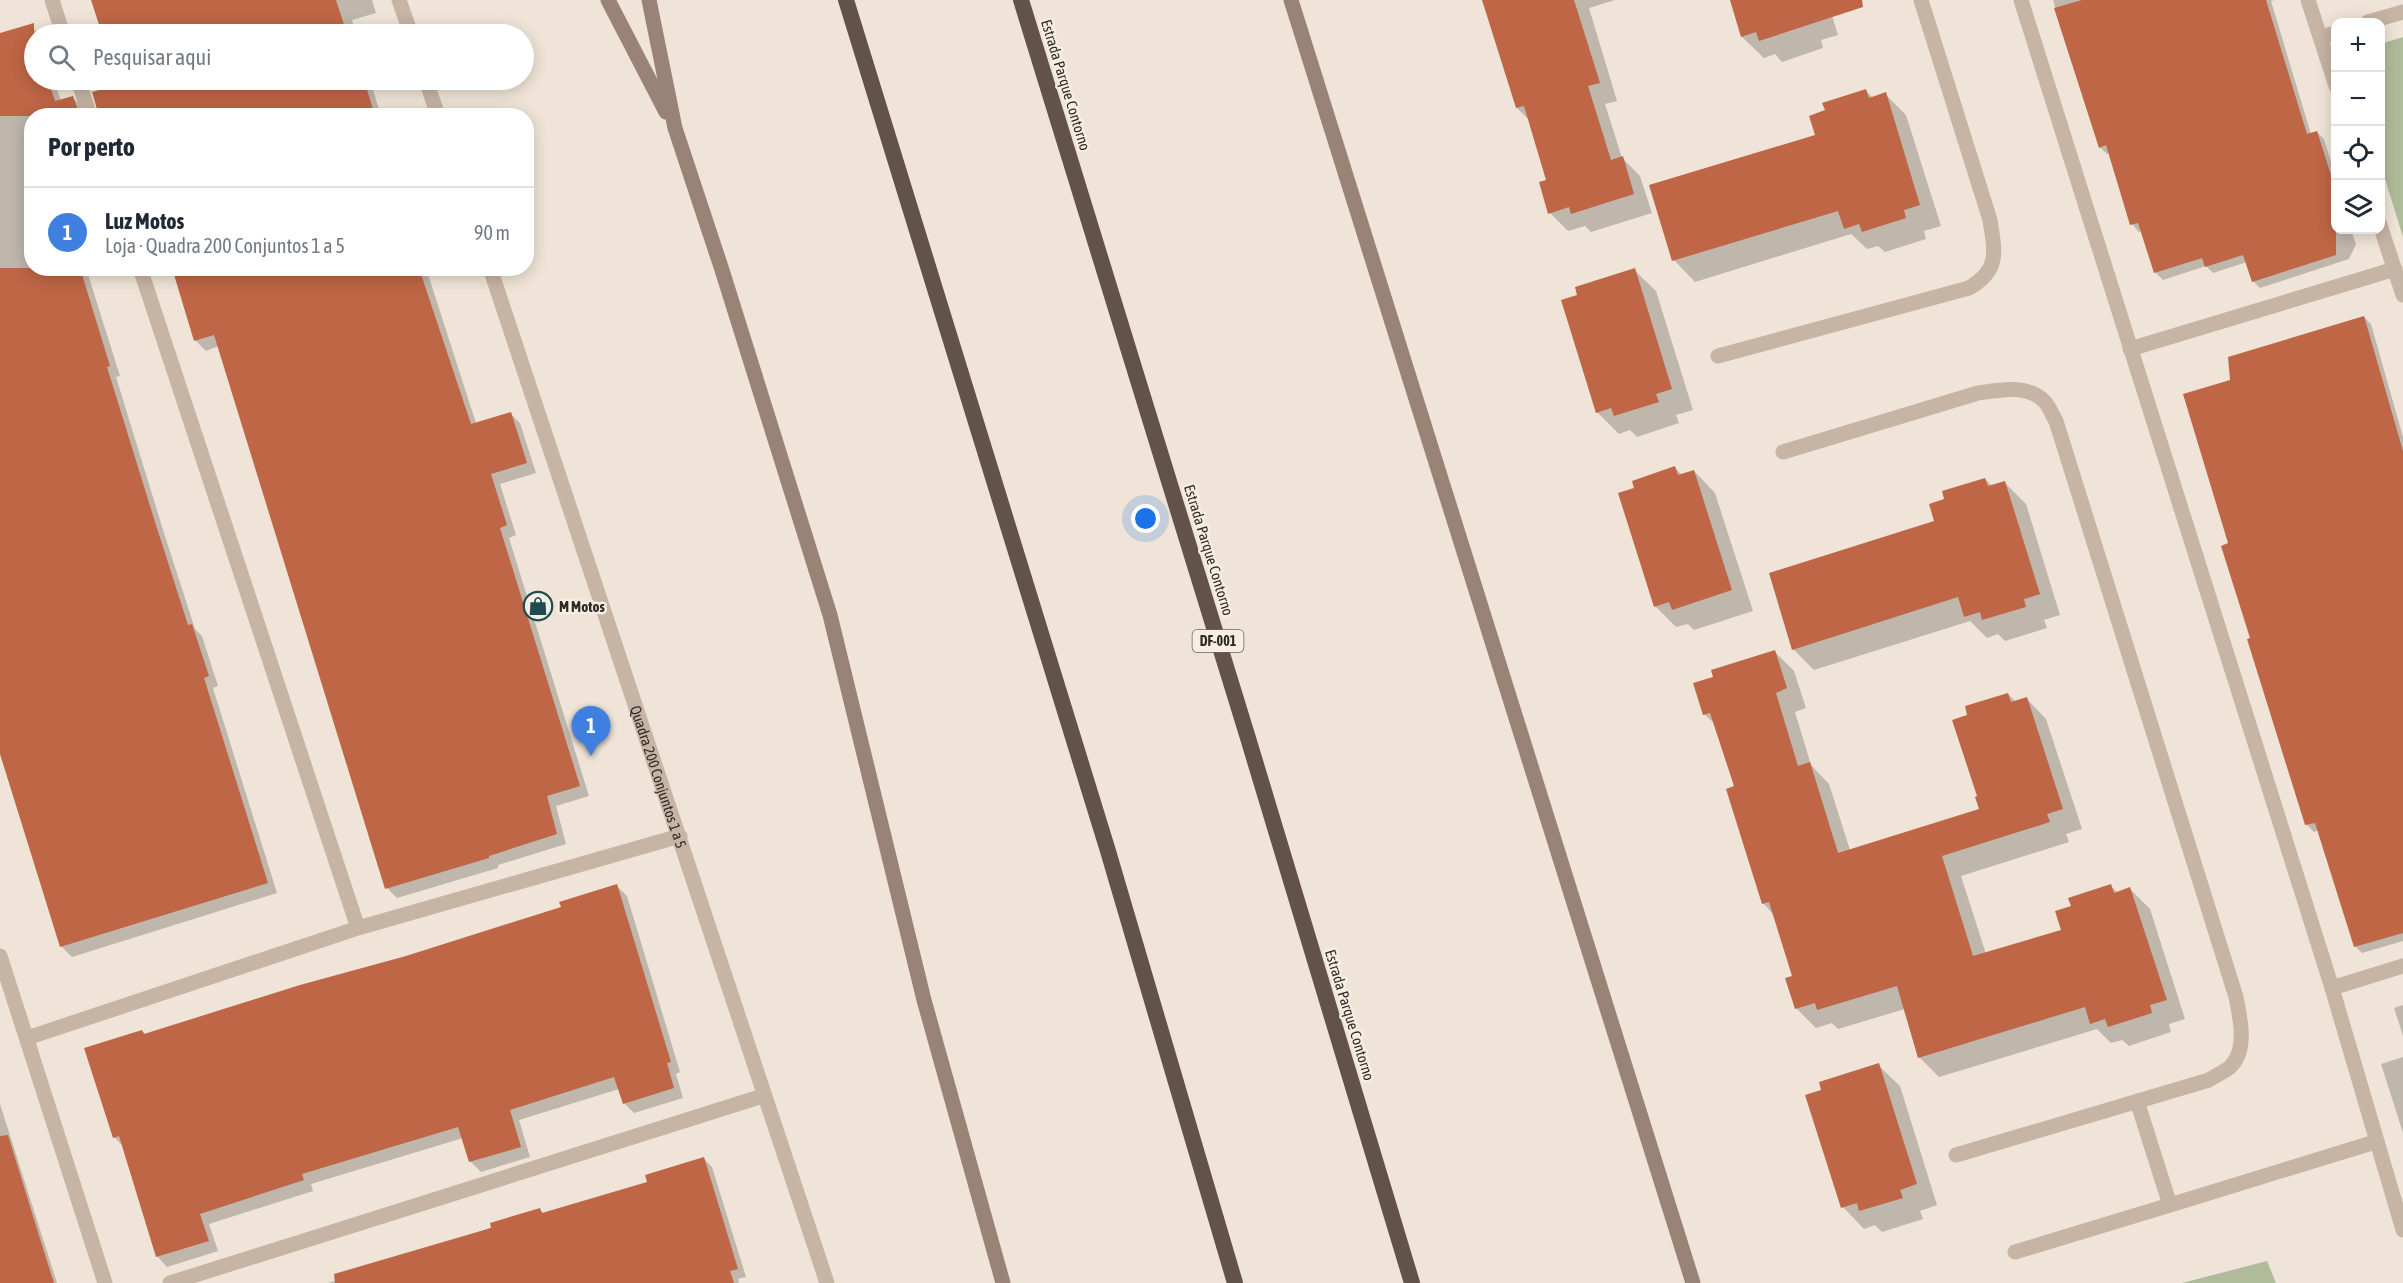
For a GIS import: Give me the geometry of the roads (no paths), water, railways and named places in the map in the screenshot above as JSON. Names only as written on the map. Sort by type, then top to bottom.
[{"type":"highway","points":[[846,0],[1108,850],[1235,1283]]},
{"type":"highway","name":"Estrada Parque Contorno","points":[[1021,0],[1245,727],[1412,1283]]},
{"type":"main road","points":[[608,0],[675,128]]},
{"type":"main road","points":[[649,0],[675,128],[723,270],[830,615],[924,1000],[1003,1283]]},
{"type":"main road","points":[[1291,0],[1693,1283]]},
{"type":"street","points":[[52,0],[60,24]]},
{"type":"street","points":[[399,0],[407,24]]},
{"type":"street","points":[[1718,356],[1969,288],[1984,279],[1992,266],[1994,245],[1990,220],[1921,0]]},
{"type":"street","points":[[2021,0],[2332,988],[2375,1142],[2403,1230]]},
{"type":"street","points":[[2308,0],[2331,72]]},
{"type":"street","points":[[2382,18],[2403,12]]},
{"type":"street","points":[[2320,37],[2331,34]]},
{"type":"street","points":[[81,90],[87,108]]},
{"type":"street","points":[[429,90],[435,108]]},
{"type":"street","points":[[2383,234],[2403,295]]},
{"type":"street","points":[[2130,349],[2395,269]]},
{"type":"street","points":[[143,276],[358,928]]},
{"type":"street","name":"Quadra 200 Conjuntos 1 a 5","points":[[493,276],[827,1283]]},
{"type":"street","points":[[1783,452],[1978,393],[2007,389],[2026,391],[2044,400],[2055,421],[2236,997],[2241,1028],[2239,1051],[2231,1066],[2209,1080],[1956,1155]]},
{"type":"street","points":[[27,1038],[358,928],[680,836]]},
{"type":"street","points":[[0,956],[105,1283]]},
{"type":"street","points":[[2332,988],[2403,966]]},
{"type":"street","points":[[170,1283],[764,1096]]},
{"type":"street","points":[[2137,1101],[2170,1205]]},
{"type":"street","points":[[2014,1252],[2375,1142]]},
{"type":"place","name":"M Motos","points":[[538,606]]},
{"type":"place","name":"Luz Motos","points":[[591,756]]}]
